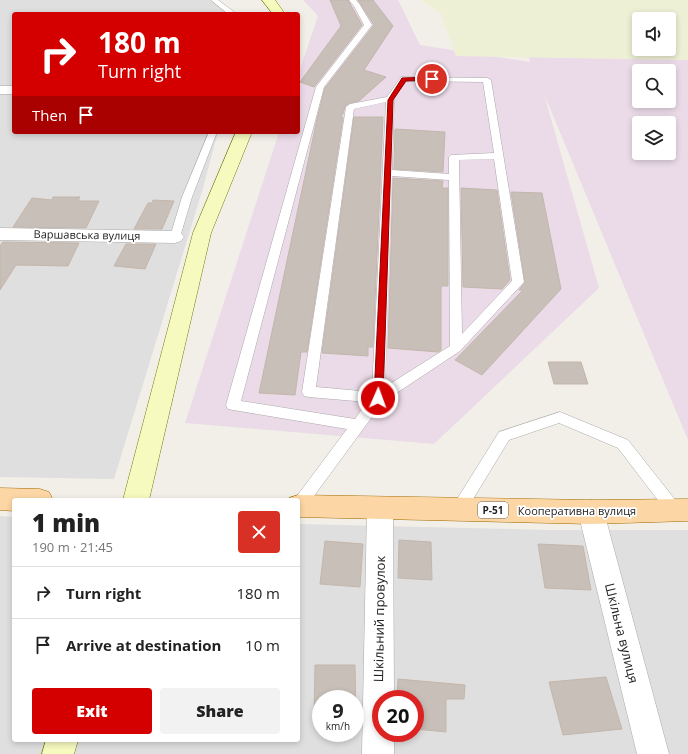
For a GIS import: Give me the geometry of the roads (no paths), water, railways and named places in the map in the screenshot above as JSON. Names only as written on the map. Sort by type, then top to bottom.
[{"type":"main road","points":[[0,499],[12,499]]},
{"type":"main road","name":"Кооперативна вулиця","points":[[300,506],[591,512],[682,510]]},
{"type":"street","points":[[268,0],[278,12]]},
{"type":"street","points":[[0,90],[12,90]]},
{"type":"street","points":[[136,498],[202,233],[243,134]]},
{"type":"street","name":"Варшавська вулиця","points":[[0,234],[174,238]]},
{"type":"street","name":"Шкільний провулок","points":[[378,754],[380,508]]},
{"type":"street","name":"Шкільна вулиця","points":[[591,512],[653,754]]},
{"type":"street","points":[[58,754],[61,742]]},
{"type":"lane","points":[[214,0],[230,12]]},
{"type":"lane","points":[[352,0],[357,5],[368,25],[320,87],[233,405],[358,425]]},
{"type":"lane","points":[[300,503],[378,398],[456,348],[518,282],[488,80],[404,79],[390,100],[378,398]]},
{"type":"lane","points":[[378,398],[309,392],[350,107],[390,100]]},
{"type":"lane","points":[[174,238],[187,197],[212,134]]},
{"type":"lane","points":[[456,348],[454,157],[499,156]]},
{"type":"lane","points":[[387,173],[454,177]]},
{"type":"lane","points":[[459,509],[504,436],[560,417],[623,444],[682,510]]}]
